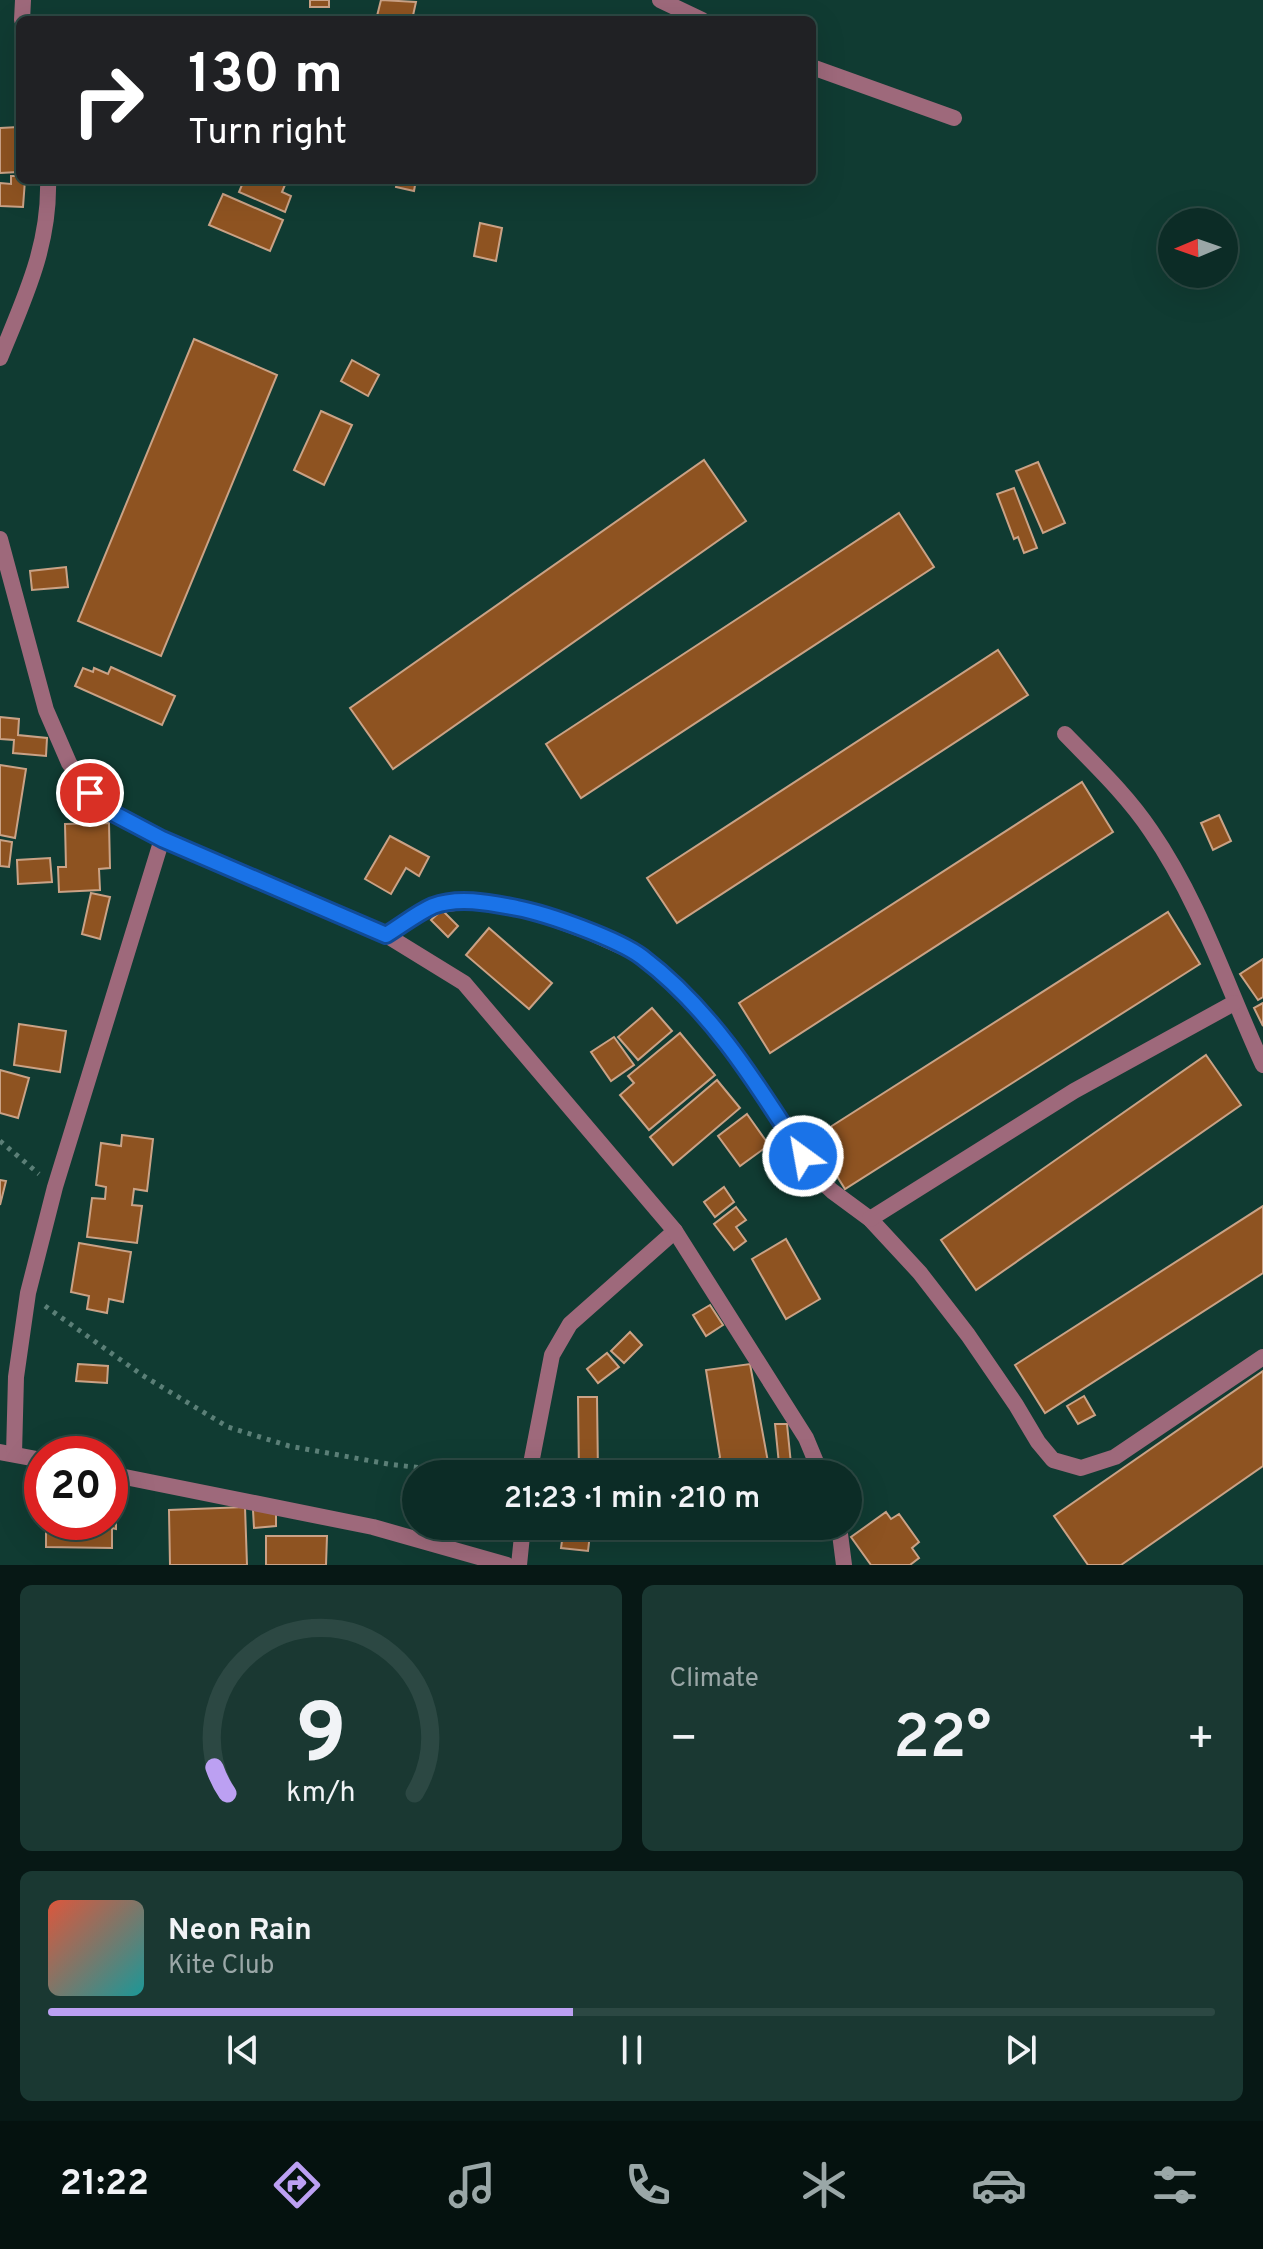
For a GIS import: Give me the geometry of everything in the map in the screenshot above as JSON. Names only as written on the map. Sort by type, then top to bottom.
[{"type":"street","points":[[660,0],[694,16]]},
{"type":"street","points":[[816,68],[954,118]]},
{"type":"street","points":[[0,358],[42,250],[49,210],[48,184]]},
{"type":"street","points":[[0,539],[46,710],[69,763],[90,793],[109,811],[162,839],[386,935],[464,983],[675,1231],[806,1438],[815,1460]]},
{"type":"street","points":[[1065,734],[1112,781],[1151,830],[1199,920],[1263,1065]]},
{"type":"street","points":[[7,1453],[28,1293],[55,1187],[162,839]]},
{"type":"street","points":[[386,935],[434,906],[468,901],[531,911],[640,955],[679,989],[717,1030],[756,1083],[816,1176],[870,1219],[920,1273],[968,1335],[1053,1460],[1081,1468],[1115,1457],[1263,1357]]},
{"type":"street","points":[[870,1219],[1074,1091],[1234,1003]]},
{"type":"street","points":[[532,1460],[552,1355],[570,1324],[675,1231]]},
{"type":"street","points":[[128,1478],[373,1527],[507,1565]]},
{"type":"street","points":[[519,1565],[522,1540]]},
{"type":"street","points":[[841,1540],[844,1565]]},
{"type":"path","points":[[0,1141],[55,1187]]},
{"type":"path","points":[[28,1293],[142,1375],[228,1427],[289,1446],[402,1466]]},
{"type":"building","points":[[310,0],[329,0],[329,7],[310,7]]},
{"type":"building","points":[[381,0],[416,2],[413,16],[377,16]]},
{"type":"building","points":[[16,127],[16,172],[0,173],[0,128]]},
{"type":"building","points":[[11,176],[16,176],[16,184],[25,184],[23,207],[0,206],[0,183],[11,184]]},
{"type":"building","points":[[242,184],[285,184],[282,192],[291,196],[285,212],[239,192]]},
{"type":"building","points":[[396,184],[415,184],[414,191],[396,187]]},
{"type":"building","points":[[223,194],[283,220],[270,251],[209,225]]},
{"type":"building","points":[[480,223],[502,228],[496,261],[474,256]]},
{"type":"building","points":[[194,339],[277,375],[161,656],[78,621]]},
{"type":"building","points":[[352,360],[379,375],[368,396],[341,381]]},
{"type":"building","points":[[321,411],[352,425],[324,485],[294,470]]},
{"type":"building","points":[[704,460],[746,521],[393,769],[350,708]]},
{"type":"building","points":[[1038,462],[1065,523],[1043,533],[1016,471]]},
{"type":"building","points":[[1014,488],[1037,548],[1024,553],[1018,537],[1014,539],[997,494]]},
{"type":"building","points":[[899,513],[934,567],[581,798],[546,744]]},
{"type":"building","points":[[66,567],[68,587],[32,590],[30,571]]},
{"type":"building","points":[[998,650],[1028,695],[677,923],[647,878]]},
{"type":"building","points":[[111,667],[175,696],[162,725],[75,686],[83,668],[93,672],[94,668],[108,674]]},
{"type":"building","points":[[0,717],[19,719],[18,735],[47,738],[46,756],[13,753],[14,740],[0,739]]},
{"type":"building","points":[[0,765],[26,769],[15,838],[0,835]]},
{"type":"building","points":[[1082,782],[1113,832],[770,1053],[739,1003]]},
{"type":"building","points":[[1219,815],[1231,841],[1213,850],[1201,823]]},
{"type":"building","points":[[109,823],[110,868],[99,869],[100,890],[59,892],[58,867],[66,867],[65,824]]},
{"type":"building","points":[[390,836],[429,857],[419,876],[406,868],[391,894],[365,879]]},
{"type":"building","points":[[0,840],[12,842],[9,867],[0,866]]},
{"type":"building","points":[[50,858],[52,882],[18,884],[17,860]]},
{"type":"building","points":[[91,893],[110,897],[100,939],[82,934]]},
{"type":"building","points":[[442,910],[458,926],[448,937],[431,920]]},
{"type":"building","points":[[1168,912],[1200,964],[845,1189],[813,1138]]},
{"type":"building","points":[[489,928],[552,983],[529,1009],[466,955]]},
{"type":"building","points":[[1263,959],[1263,997],[1258,1000],[1240,974]]},
{"type":"building","points":[[1263,1003],[1263,1026],[1254,1008]]},
{"type":"building","points":[[652,1008],[672,1031],[638,1060],[618,1037]]},
{"type":"building","points":[[19,1024],[66,1031],[60,1072],[14,1065]]},
{"type":"building","points":[[680,1033],[715,1075],[649,1130],[620,1095],[634,1083],[628,1076]]},
{"type":"building","points":[[614,1037],[634,1065],[611,1081],[591,1052]]},
{"type":"building","points":[[1206,1055],[1241,1105],[976,1290],[941,1240]]},
{"type":"building","points":[[0,1070],[29,1078],[18,1118],[0,1113]]},
{"type":"building","points":[[717,1080],[740,1108],[673,1165],[650,1137]]},
{"type":"building","points":[[747,1114],[769,1145],[740,1166],[718,1136]]},
{"type":"building","points":[[122,1135],[153,1139],[147,1191],[134,1189],[132,1205],[142,1206],[137,1243],[87,1237],[92,1198],[105,1199],[106,1187],[96,1185],[101,1143],[121,1146]]},
{"type":"building","points":[[0,1180],[6,1181],[0,1205]]},
{"type":"building","points":[[724,1187],[734,1202],[715,1217],[704,1202]]},
{"type":"building","points":[[1263,1206],[1263,1273],[1045,1413],[1015,1365]]},
{"type":"building","points":[[736,1207],[746,1220],[736,1227],[746,1241],[734,1250],[714,1224]]},
{"type":"building","points":[[786,1239],[820,1299],[786,1319],[752,1259]]},
{"type":"building","points":[[79,1243],[131,1252],[123,1302],[109,1299],[107,1313],[87,1309],[89,1296],[71,1292]]},
{"type":"building","points":[[710,1305],[723,1325],[706,1336],[693,1315]]},
{"type":"building","points":[[630,1332],[642,1345],[624,1363],[611,1351]]},
{"type":"building","points":[[607,1353],[619,1367],[598,1383],[587,1369]]},
{"type":"building","points":[[78,1364],[108,1366],[107,1383],[76,1381]]},
{"type":"building","points":[[750,1364],[768,1460],[718,1460],[706,1370]]},
{"type":"building","points":[[1263,1371],[1263,1466],[1121,1565],[1088,1565],[1054,1516]]},
{"type":"building","points":[[1084,1396],[1095,1415],[1078,1424],[1067,1406]]},
{"type":"building","points":[[578,1397],[597,1397],[598,1460],[579,1460]]},
{"type":"building","points":[[775,1424],[787,1424],[791,1460],[779,1460]]},
{"type":"building","points":[[245,1507],[247,1565],[170,1565],[169,1510]]},
{"type":"building","points":[[276,1509],[276,1526],[254,1528],[253,1510]]},
{"type":"building","points":[[886,1512],[891,1519],[899,1514],[919,1542],[912,1548],[919,1558],[910,1565],[871,1565],[853,1540],[862,1540],[862,1529]]},
{"type":"building","points":[[266,1536],[327,1536],[326,1565],[266,1565]]},
{"type":"building","points":[[46,1540],[112,1540],[112,1548],[46,1547]]},
{"type":"building","points":[[562,1540],[589,1540],[588,1551],[561,1548]]},
{"type":"route","points":[[90,793],[109,811],[162,839],[386,935],[434,906],[468,901],[531,911],[640,955],[679,989],[717,1030],[803,1156]]}]
